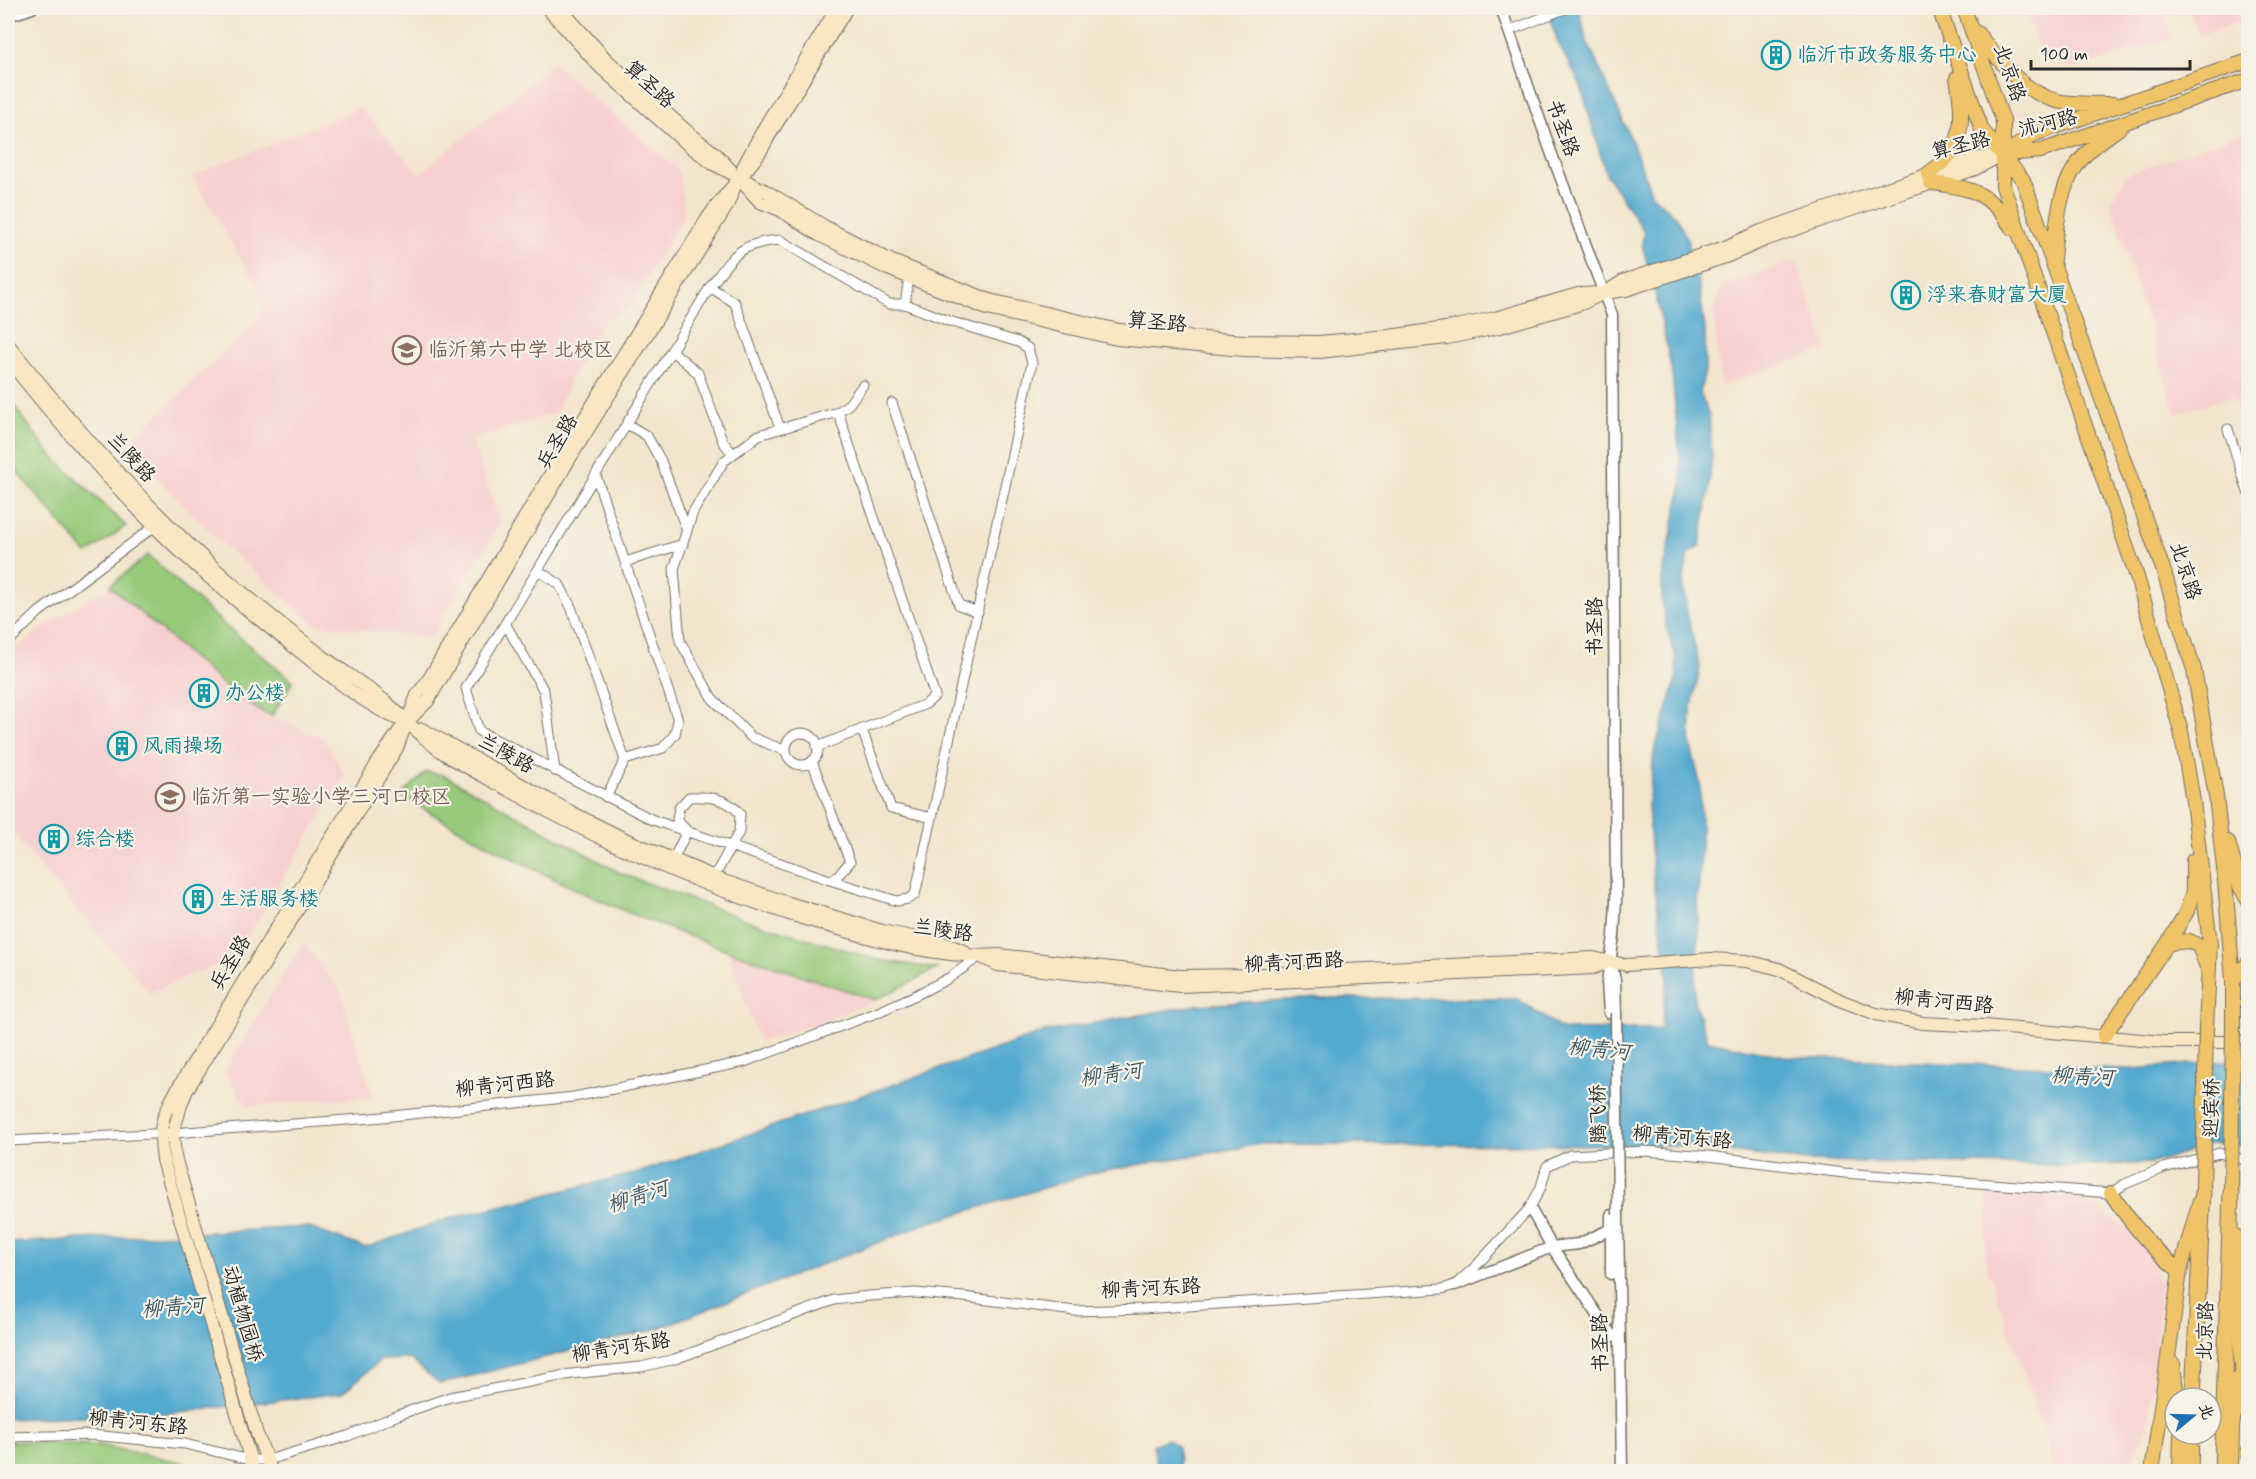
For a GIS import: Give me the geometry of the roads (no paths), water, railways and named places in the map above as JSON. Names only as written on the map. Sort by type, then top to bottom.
[{"type":"highway","name":"北京路","points":[[2194,1386],[2203,1190]]},
{"type":"highway","name":"北京路","points":[[2223,1472],[2231,1191]]},
{"type":"highway","points":[[2190,1472],[2191,1446]]},
{"type":"main road","name":"算圣路","points":[[547,8],[599,66],[682,140],[713,164],[892,261],[990,300],[1119,330],[1244,341],[1319,342],[1446,328],[1495,318],[1578,294],[1604,294]]},
{"type":"main road","name":"算圣路","points":[[560,8],[606,59],[717,155],[760,202],[780,210],[819,234],[909,278],[987,309],[1117,339],[1255,351],[1319,352],[1447,338],[1581,304],[1604,294],[1623,281],[1641,281],[1765,240],[1930,179],[1975,169],[2004,154]]},
{"type":"main road","name":"兵圣路","points":[[183,1206],[163,1160],[159,1133],[165,1110],[378,762],[406,722],[428,701],[572,455],[727,206],[738,178],[765,126],[837,8]]},
{"type":"main road","name":"兵圣路","points":[[738,178],[760,154],[847,8]]},
{"type":"main road","name":"北京路","points":[[1939,8],[1982,130],[2023,180],[2163,569],[2193,670],[2216,796],[2233,981],[2233,1025]]},
{"type":"main road","name":"北京路","points":[[1964,8],[2003,121],[2003,186],[2137,577],[2181,731],[2193,801],[2210,944],[2206,1028]]},
{"type":"main road","points":[[1970,25],[2007,71],[2038,94],[2059,102],[2122,104]]},
{"type":"main road","points":[[1951,41],[1963,117],[1948,157],[1930,179],[1960,186],[1980,195],[2001,211],[2023,245]]},
{"type":"main road","name":"沭河路","points":[[2004,154],[2035,134],[2248,61]]},
{"type":"main road","name":"沭河路","points":[[2004,154],[2041,151],[2248,80]]},
{"type":"main road","points":[[2053,264],[2058,210],[2068,178],[2085,155],[2128,121]]},
{"type":"main road","name":"兰陵路","points":[[8,344],[80,432],[186,542],[240,590],[327,660],[385,701],[444,754],[621,849],[710,886],[778,911],[880,941],[942,954],[980,956]]},
{"type":"main road","name":"兰陵路","points":[[8,360],[67,432],[155,526],[224,590],[295,648],[379,711],[435,736],[571,812],[714,877],[814,911],[882,931],[943,943],[980,956]]},
{"type":"main road","name":"兵圣路","points":[[183,1206],[173,1133],[187,1090],[397,748],[406,722]]},
{"type":"main road","points":[[2216,796],[2240,886],[2248,900]]},
{"type":"main road","points":[[2104,1036],[2168,943],[2187,911],[2193,891],[2193,801]]},
{"type":"main road","points":[[2168,943],[2189,941],[2199,946],[2209,973]]},
{"type":"main road","name":"柳青河西路","points":[[980,956],[998,965],[1180,986],[1563,970],[1593,968],[1611,961],[1626,959],[1646,962],[1711,959],[1747,961],[1779,969],[1842,1001],[1876,1014],[1923,1023],[2164,1042],[2248,1042]]},
{"type":"main road","points":[[2233,981],[2248,963]]},
{"type":"main road","name":"迎宾桥","points":[[2233,1025],[2231,1191],[2239,1280],[2241,1358]]},
{"type":"main road","name":"迎宾桥","points":[[2171,1344],[2180,1271],[2203,1190],[2206,1028]]},
{"type":"main road","points":[[2111,1193],[2128,1219],[2180,1271]]},
{"type":"main road","name":"动植物园桥","points":[[183,1206],[257,1434],[270,1466]]},
{"type":"main road","name":"动植物园桥","points":[[183,1206],[252,1466]]},
{"type":"main road","points":[[2234,1224],[2248,1238]]},
{"type":"main road","points":[[2162,1255],[2179,1254],[2188,1239]]},
{"type":"main road","points":[[2239,1280],[2248,1260]]},
{"type":"main road","points":[[2171,1344],[2176,1386]]},
{"type":"main road","points":[[2152,1472],[2171,1344]]},
{"type":"main road","points":[[2241,1358],[2248,1416]]},
{"type":"main road","points":[[2231,1472],[2232,1428],[2241,1358]]},
{"type":"main road","points":[[2160,1472],[2162,1404]]},
{"type":"main road","points":[[2180,1472],[2181,1446]]},
{"type":"street","points":[[8,10],[16,8]]},
{"type":"street","points":[[8,16],[32,8]]},
{"type":"street","name":"书圣路","points":[[1501,8],[1604,294]]},
{"type":"street","name":"书圣路","points":[[1509,8],[1606,279],[1604,294],[1609,901],[1607,936],[1616,981],[1612,1013]]},
{"type":"street","points":[[1516,28],[1567,8]]},
{"type":"street","points":[[780,240],[889,304],[905,304],[949,321],[1018,342],[1028,348],[1032,363],[978,612],[915,895],[908,899],[897,901],[832,881],[653,820],[479,731],[466,688],[710,287],[736,252],[748,246],[780,240]]},
{"type":"street","points":[[905,304],[909,278]]},
{"type":"street","points":[[710,287],[735,303],[780,428]]},
{"type":"street","points":[[672,351],[698,373],[723,442],[733,454]]},
{"type":"street","points":[[786,751],[790,738],[802,733],[812,738],[817,747],[817,753],[812,761],[802,765],[796,764],[791,761],[786,751],[751,737],[712,698],[680,642],[674,569],[693,512],[724,461],[759,435],[838,412],[849,404],[863,385]]},
{"type":"street","points":[[892,403],[959,605],[978,612]]},
{"type":"street","points":[[817,747],[926,705],[935,696],[838,412]]},
{"type":"street","points":[[627,424],[647,435],[662,461],[687,531]]},
{"type":"street","points":[[2228,429],[2248,492]]},
{"type":"street","points":[[596,476],[678,720],[675,734],[663,748],[624,760]]},
{"type":"street","points":[[8,642],[39,612],[155,526]]},
{"type":"street","points":[[625,562],[683,544]]},
{"type":"street","points":[[538,571],[559,585],[571,607],[624,760],[606,797]]},
{"type":"street","points":[[506,625],[544,691],[555,771]]},
{"type":"street","points":[[862,730],[891,808],[932,818]]},
{"type":"street","points":[[812,761],[850,862],[832,881]]},
{"type":"street","points":[[687,831],[677,820],[679,808],[689,797],[706,796],[732,804],[740,814],[739,832],[714,877]]},
{"type":"street","points":[[673,860],[687,831]]},
{"type":"street","name":"柳青河西路","points":[[8,1141],[173,1133],[373,1118],[574,1097],[744,1062],[876,1013],[949,978],[980,956]]},
{"type":"street","name":"腾飞桥","points":[[1612,1013],[1614,1215]]},
{"type":"street","name":"柳青河东路","points":[[8,1437],[92,1435],[185,1444],[252,1466],[270,1466],[398,1415],[450,1397],[571,1374],[641,1367],[675,1359],[834,1300],[915,1293],[1075,1311],[1131,1310],[1442,1289],[1455,1285],[1502,1240],[1530,1208],[1547,1166],[1570,1155],[1610,1151],[1645,1151],[1708,1156],[1844,1173],[2111,1193]]},
{"type":"street","points":[[2111,1193],[2124,1184],[2164,1168],[2219,1153],[2248,1161]]},
{"type":"street","points":[[1530,1208],[1552,1247],[1612,1336]]},
{"type":"street","name":"书圣路","points":[[1614,1215],[1611,1229],[1615,1472]]},
{"type":"street","name":"书圣路","points":[[1614,1215],[1622,1472]]},
{"type":"street","points":[[1455,1285],[1552,1247],[1579,1244],[1611,1229]]},
{"type":"water","name":"柳青河","points":[[1547,8],[1579,8],[1586,39],[1631,139],[1652,195],[1676,217],[1687,239],[1698,281],[1705,329],[1705,371],[1700,392],[1709,416],[1712,456],[1700,546],[1689,554],[1683,579],[1687,613],[1700,668],[1691,712],[1690,743],[1700,783],[1701,822],[1697,903],[1699,928],[1694,1001],[1708,1041],[1789,1057],[2123,1070],[2248,1059],[2248,1146],[2213,1143],[2153,1163],[2077,1166],[1806,1161],[1672,1145],[1261,1144],[1096,1172],[925,1224],[657,1329],[440,1384],[410,1359],[381,1360],[342,1393],[170,1413],[8,1419],[8,1243],[307,1227],[365,1248],[451,1218],[640,1172],[1045,1032],[1196,1005],[1323,998],[1518,999],[1563,1030],[1661,1029],[1668,977],[1653,876],[1648,805],[1654,753],[1677,677],[1675,654],[1666,626],[1662,599],[1662,579],[1682,485],[1672,373],[1658,304],[1642,244],[1644,231],[1606,174],[1581,86],[1558,43]]},
{"type":"water","points":[[1166,1439],[1178,1447],[1179,1471],[1158,1471],[1153,1445]]},
{"type":"place","name":"临沂市政务服务中心","points":[[1776,55]]},
{"type":"place","name":"浮来春财富大厦","points":[[1906,295]]},
{"type":"place","name":"临沂第六中学 北校区","points":[[407,350]]},
{"type":"place","name":"办公楼","points":[[204,693]]},
{"type":"place","name":"风雨操场","points":[[122,746]]},
{"type":"place","name":"临沂第一实验小学三河口校区","points":[[170,797]]},
{"type":"place","name":"综合楼","points":[[54,839]]},
{"type":"place","name":"生活服务楼","points":[[198,899]]}]
